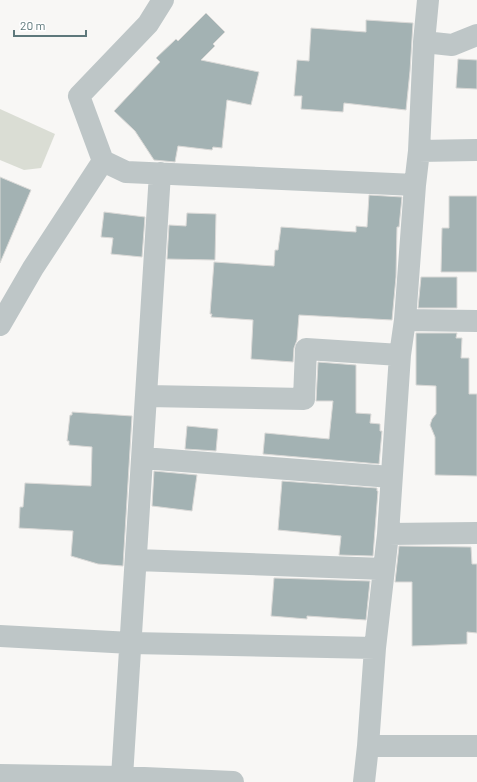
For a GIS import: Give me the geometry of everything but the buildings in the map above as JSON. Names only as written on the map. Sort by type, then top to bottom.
[{"type":"street","points":[[163,0],[148,24],[79,96],[103,161],[126,172],[415,186]]},
{"type":"street","points":[[364,782],[375,648],[388,534],[400,355],[405,320],[419,151],[424,42],[428,0]]},
{"type":"street","points":[[424,42],[452,45],[477,35]]},
{"type":"street","points":[[419,151],[477,150]]},
{"type":"street","points":[[0,325],[34,268],[103,161]]},
{"type":"street","points":[[122,777],[160,173]]},
{"type":"street","points":[[405,320],[477,321]]},
{"type":"street","points":[[147,396],[304,399],[306,349],[400,355]]},
{"type":"street","points":[[143,458],[391,477]]},
{"type":"street","points":[[388,534],[477,533]]},
{"type":"street","points":[[136,560],[384,569]]},
{"type":"street","points":[[0,636],[131,643],[375,648]]},
{"type":"street","points":[[368,746],[477,746]]},
{"type":"street","points":[[0,775],[122,777],[233,782]]},
{"type":"shaded area","points":[[0,109],[55,134],[41,168],[24,170],[0,160]]}]
